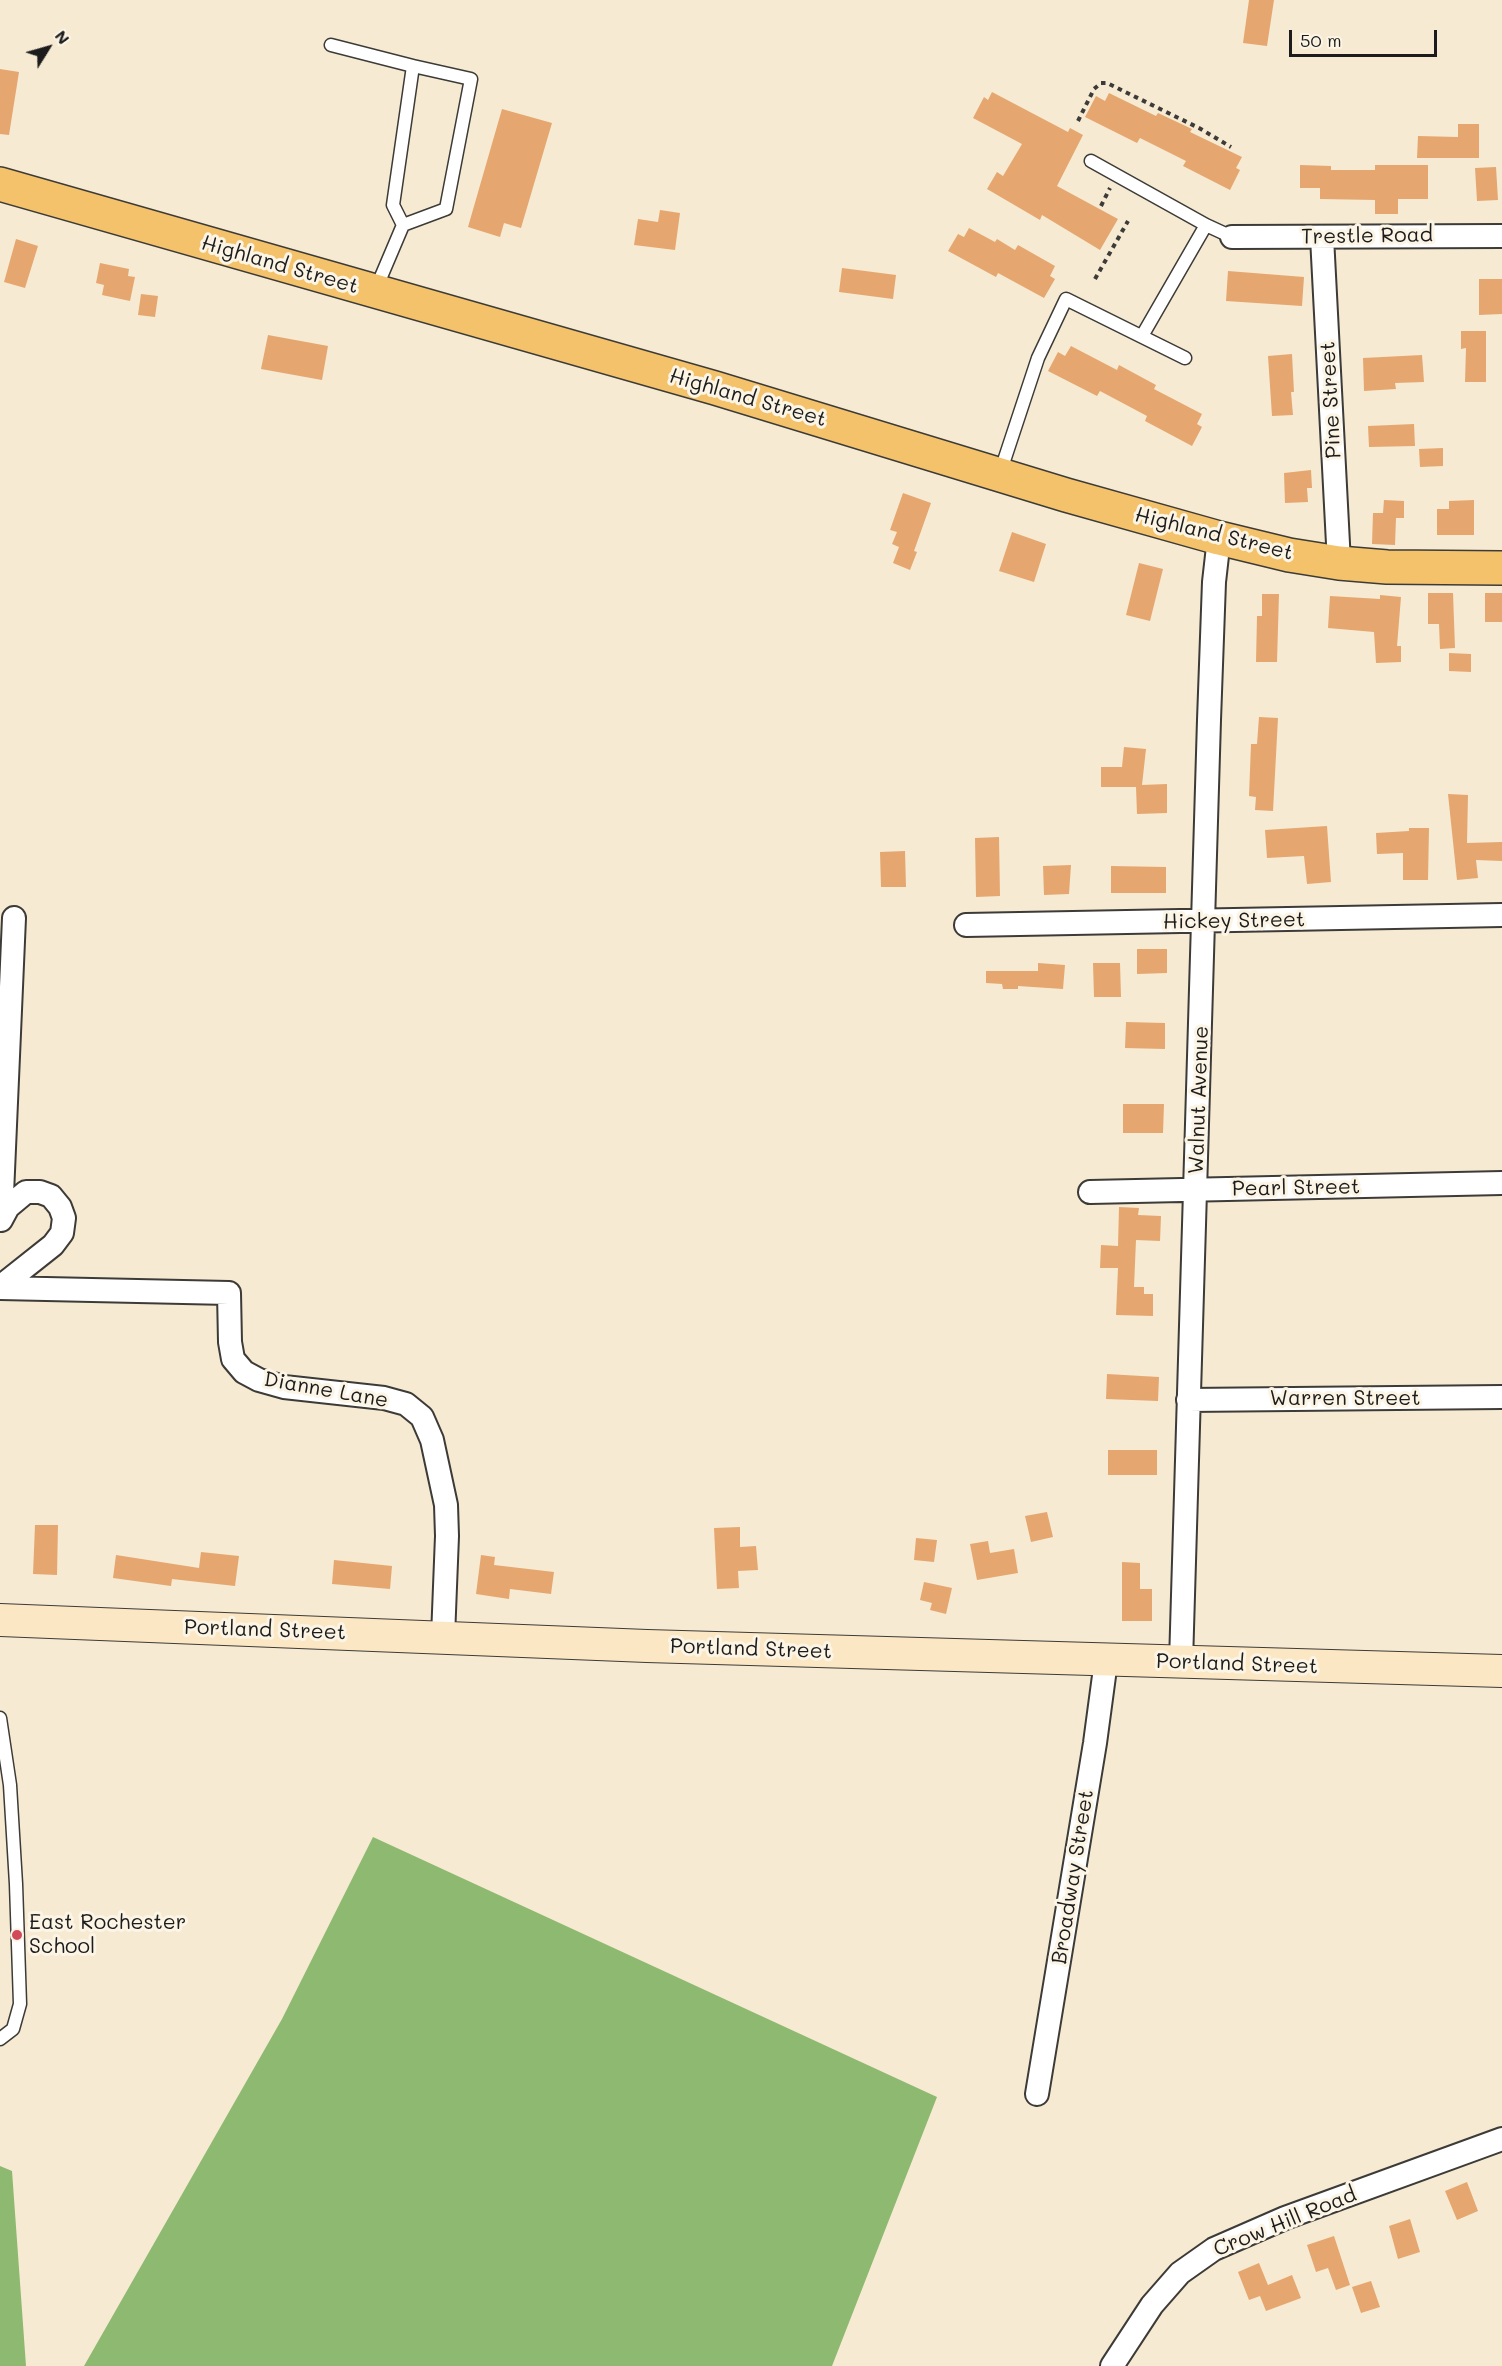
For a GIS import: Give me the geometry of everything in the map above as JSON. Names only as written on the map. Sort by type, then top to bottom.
[{"type":"highway","name":"Highland Street","points":[[0,184],[715,388],[999,475],[1219,538],[1289,555],[1339,563],[1387,567],[1502,568]]},
{"type":"street","name":"Trestle Road","points":[[1232,237],[1502,236]]},
{"type":"street","name":"Pine Street","points":[[1322,237],[1339,563]]},
{"type":"street","name":"Walnut Avenue","points":[[1181,1662],[1214,582],[1219,538]]},
{"type":"street","name":"Hickey Street","points":[[966,925],[1502,915]]},
{"type":"street","points":[[1,1223],[14,918]]},
{"type":"street","name":"Pearl Street","points":[[1090,1192],[1502,1184]]},
{"type":"street","points":[[0,1288],[53,1245],[62,1233],[64,1218],[60,1207],[51,1196],[40,1192],[26,1192],[16,1198],[1,1223]]},
{"type":"street","name":"Dianne Lane","points":[[0,1288],[229,1293],[230,1341],[233,1359],[243,1372],[259,1380],[284,1387],[384,1398],[406,1404],[422,1417],[432,1440],[446,1505],[443,1637]]},
{"type":"street","name":"Warren Street","points":[[1188,1400],[1502,1397]]},
{"type":"street","name":"Portland Street","points":[[0,1620],[658,1646],[1502,1671]]},
{"type":"street","name":"Broadway Street","points":[[1037,2094],[1095,1743],[1106,1661]]},
{"type":"street","name":"Crow Hill Road","points":[[1112,2366],[1152,2306],[1180,2273],[1214,2249],[1285,2218],[1502,2139]]},
{"type":"lane","points":[[331,45],[471,79],[446,209],[403,225],[375,292]]},
{"type":"lane","points":[[403,225],[393,204],[413,66]]},
{"type":"lane","points":[[1091,161],[1232,237]]},
{"type":"lane","points":[[1142,336],[1206,225]]},
{"type":"lane","points":[[999,475],[1038,358],[1066,299],[1185,358]]},
{"type":"lane","points":[[0,1718],[10,1785],[20,2004],[13,2029],[0,2039]]},
{"type":"path","points":[[1077,121],[1094,89],[1101,83],[1107,83],[1199,128],[1232,147]]},
{"type":"path","points":[[1095,279],[1128,221]]},
{"type":"green space","points":[[373,1837],[937,2097],[832,2366],[84,2366],[282,2019]]},
{"type":"green space","points":[[0,2166],[12,2171],[26,2366],[0,2366]]},
{"type":"building","points":[[1249,0],[1274,0],[1267,46],[1243,43]]},
{"type":"building","points":[[0,69],[19,72],[9,135],[0,134]]},
{"type":"building","points":[[992,92],[1068,132],[1070,128],[1083,135],[1057,186],[1118,219],[1100,250],[1042,215],[1040,220],[987,189],[997,172],[1003,176],[1022,144],[973,118],[984,97],[988,100]]},
{"type":"building","points":[[1109,93],[1156,116],[1158,113],[1192,129],[1190,132],[1242,157],[1236,168],[1240,170],[1230,190],[1183,166],[1186,161],[1140,138],[1137,143],[1085,117],[1096,96],[1105,101]]},
{"type":"building","points":[[502,109],[552,123],[521,228],[504,223],[500,237],[468,227]]},
{"type":"building","points":[[1458,124],[1479,124],[1479,158],[1417,158],[1418,136],[1458,137]]},
{"type":"building","points":[[1300,165],[1331,166],[1331,170],[1375,170],[1375,165],[1428,165],[1428,199],[1398,199],[1398,214],[1375,214],[1375,200],[1320,199],[1320,188],[1300,188]]},
{"type":"building","points":[[1496,167],[1498,200],[1477,201],[1475,168]]},
{"type":"building","points":[[660,210],[680,213],[675,250],[634,245],[638,219],[658,222]]},
{"type":"building","points":[[969,228],[995,242],[997,239],[1015,250],[1018,245],[1055,266],[1050,276],[1055,279],[1044,298],[998,273],[996,277],[948,251],[958,234],[964,237]]},
{"type":"building","points":[[16,239],[38,246],[25,288],[4,282]]},
{"type":"building","points":[[100,263],[129,269],[128,276],[135,277],[130,301],[102,295],[104,285],[96,283]]},
{"type":"building","points":[[842,268],[896,275],[893,299],[839,292]]},
{"type":"building","points":[[1228,271],[1304,277],[1302,306],[1226,301]]},
{"type":"building","points":[[1479,279],[1502,279],[1502,314],[1479,315]]},
{"type":"building","points":[[141,294],[158,296],[155,317],[138,315]]},
{"type":"building","points":[[1461,331],[1486,331],[1486,382],[1465,382],[1466,348],[1461,349]]},
{"type":"building","points":[[268,335],[328,346],[322,380],[261,369]]},
{"type":"building","points":[[1071,346],[1117,370],[1119,365],[1156,385],[1154,389],[1202,414],[1197,424],[1202,427],[1192,446],[1145,421],[1147,416],[1100,391],[1097,396],[1048,371],[1058,352],[1065,356]]},
{"type":"building","points":[[1292,354],[1293,415],[1272,416],[1268,356]]},
{"type":"building","points":[[1422,355],[1424,382],[1395,383],[1396,389],[1364,391],[1363,358]]},
{"type":"building","points":[[1414,424],[1415,446],[1369,447],[1368,426]]},
{"type":"building","points":[[1443,448],[1443,466],[1420,467],[1419,449]]},
{"type":"building","points":[[1311,470],[1312,488],[1307,488],[1308,502],[1285,503],[1284,473]]},
{"type":"building","points":[[903,493],[931,503],[914,551],[917,552],[910,570],[893,563],[899,547],[892,544],[897,532],[890,530]]},
{"type":"building","points":[[1384,500],[1404,501],[1404,518],[1396,518],[1395,545],[1372,544],[1373,513],[1383,513]]},
{"type":"building","points":[[1474,500],[1474,535],[1437,535],[1437,509],[1449,509],[1449,501]]},
{"type":"building","points":[[1012,532],[1046,544],[1034,582],[999,571]]},
{"type":"building","points":[[1139,563],[1163,569],[1150,621],[1126,615]]},
{"type":"building","points":[[1428,593],[1453,593],[1455,648],[1440,649],[1439,624],[1428,624]]},
{"type":"building","points":[[1485,593],[1502,593],[1502,622],[1485,622]]},
{"type":"building","points":[[1262,594],[1279,594],[1277,662],[1256,662],[1257,616],[1262,616]]},
{"type":"building","points":[[1380,595],[1401,597],[1397,646],[1401,646],[1401,662],[1376,663],[1374,632],[1328,628],[1330,596],[1380,599]]},
{"type":"building","points":[[1449,653],[1471,654],[1471,672],[1449,671]]},
{"type":"building","points":[[1259,717],[1278,718],[1273,811],[1255,810],[1256,797],[1249,796],[1251,744],[1257,744]]},
{"type":"building","points":[[1124,747],[1146,749],[1142,785],[1167,784],[1167,813],[1137,814],[1136,787],[1101,787],[1101,767],[1122,767]]},
{"type":"building","points":[[1448,794],[1468,795],[1467,843],[1502,842],[1502,861],[1476,860],[1478,878],[1457,880]]},
{"type":"building","points":[[1327,826],[1331,882],[1307,884],[1304,856],[1267,858],[1265,830]]},
{"type":"building","points":[[1409,828],[1429,828],[1428,880],[1403,880],[1403,853],[1377,854],[1376,833],[1409,831]]},
{"type":"building","points":[[999,837],[1000,896],[976,897],[975,838]]},
{"type":"building","points":[[905,851],[906,887],[881,887],[880,852]]},
{"type":"building","points":[[1071,865],[1069,894],[1044,895],[1043,866]]},
{"type":"building","points":[[1111,866],[1166,867],[1166,893],[1111,893]]},
{"type":"building","points":[[1137,949],[1167,949],[1167,973],[1137,974]]},
{"type":"building","points":[[1038,963],[1065,965],[1063,989],[1018,986],[1018,989],[1003,989],[1002,984],[986,983],[986,971],[1038,971]]},
{"type":"building","points":[[1093,963],[1120,963],[1121,997],[1094,997]]},
{"type":"building","points":[[1126,1022],[1165,1023],[1165,1049],[1125,1048]]},
{"type":"building","points":[[1123,1104],[1164,1104],[1163,1133],[1123,1133]]},
{"type":"building","points":[[1119,1207],[1139,1208],[1138,1215],[1161,1216],[1160,1241],[1136,1240],[1134,1287],[1144,1287],[1144,1294],[1153,1294],[1153,1316],[1116,1315],[1118,1268],[1100,1268],[1101,1245],[1118,1246]]},
{"type":"building","points":[[1107,1374],[1159,1377],[1158,1401],[1106,1399]]},
{"type":"building","points":[[1108,1450],[1157,1450],[1157,1475],[1108,1475]]},
{"type":"building","points":[[1047,1512],[1053,1537],[1031,1542],[1025,1516]]},
{"type":"building","points":[[35,1525],[58,1525],[57,1575],[33,1574]]},
{"type":"building","points":[[740,1527],[740,1547],[756,1546],[758,1570],[738,1571],[739,1588],[717,1589],[714,1528]]},
{"type":"building","points":[[916,1538],[937,1540],[934,1562],[914,1560]]},
{"type":"building","points":[[988,1541],[990,1553],[1014,1549],[1018,1573],[977,1580],[970,1544]]},
{"type":"building","points":[[201,1552],[239,1556],[235,1586],[172,1579],[171,1586],[113,1578],[116,1555],[199,1568]]},
{"type":"building","points":[[481,1555],[495,1557],[494,1565],[554,1572],[551,1594],[510,1589],[509,1599],[476,1594]]},
{"type":"building","points":[[334,1560],[392,1566],[390,1589],[332,1584]]},
{"type":"building","points":[[1122,1562],[1140,1563],[1140,1589],[1152,1589],[1152,1621],[1122,1621]]},
{"type":"building","points":[[924,1582],[952,1588],[946,1614],[930,1610],[932,1603],[920,1600]]},
{"type":"building","points":[[1467,2182],[1478,2211],[1457,2220],[1445,2191]]},
{"type":"building","points":[[1410,2219],[1420,2252],[1398,2259],[1389,2226]]},
{"type":"building","points":[[1334,2236],[1350,2285],[1336,2290],[1328,2268],[1316,2272],[1307,2245]]},
{"type":"building","points":[[1259,2263],[1268,2285],[1292,2275],[1301,2298],[1266,2311],[1260,2296],[1249,2300],[1238,2272]]},
{"type":"building","points":[[1371,2281],[1380,2307],[1361,2313],[1352,2287]]},
{"type":"place","name":"East Rochester School","points":[[17,1935]]}]
